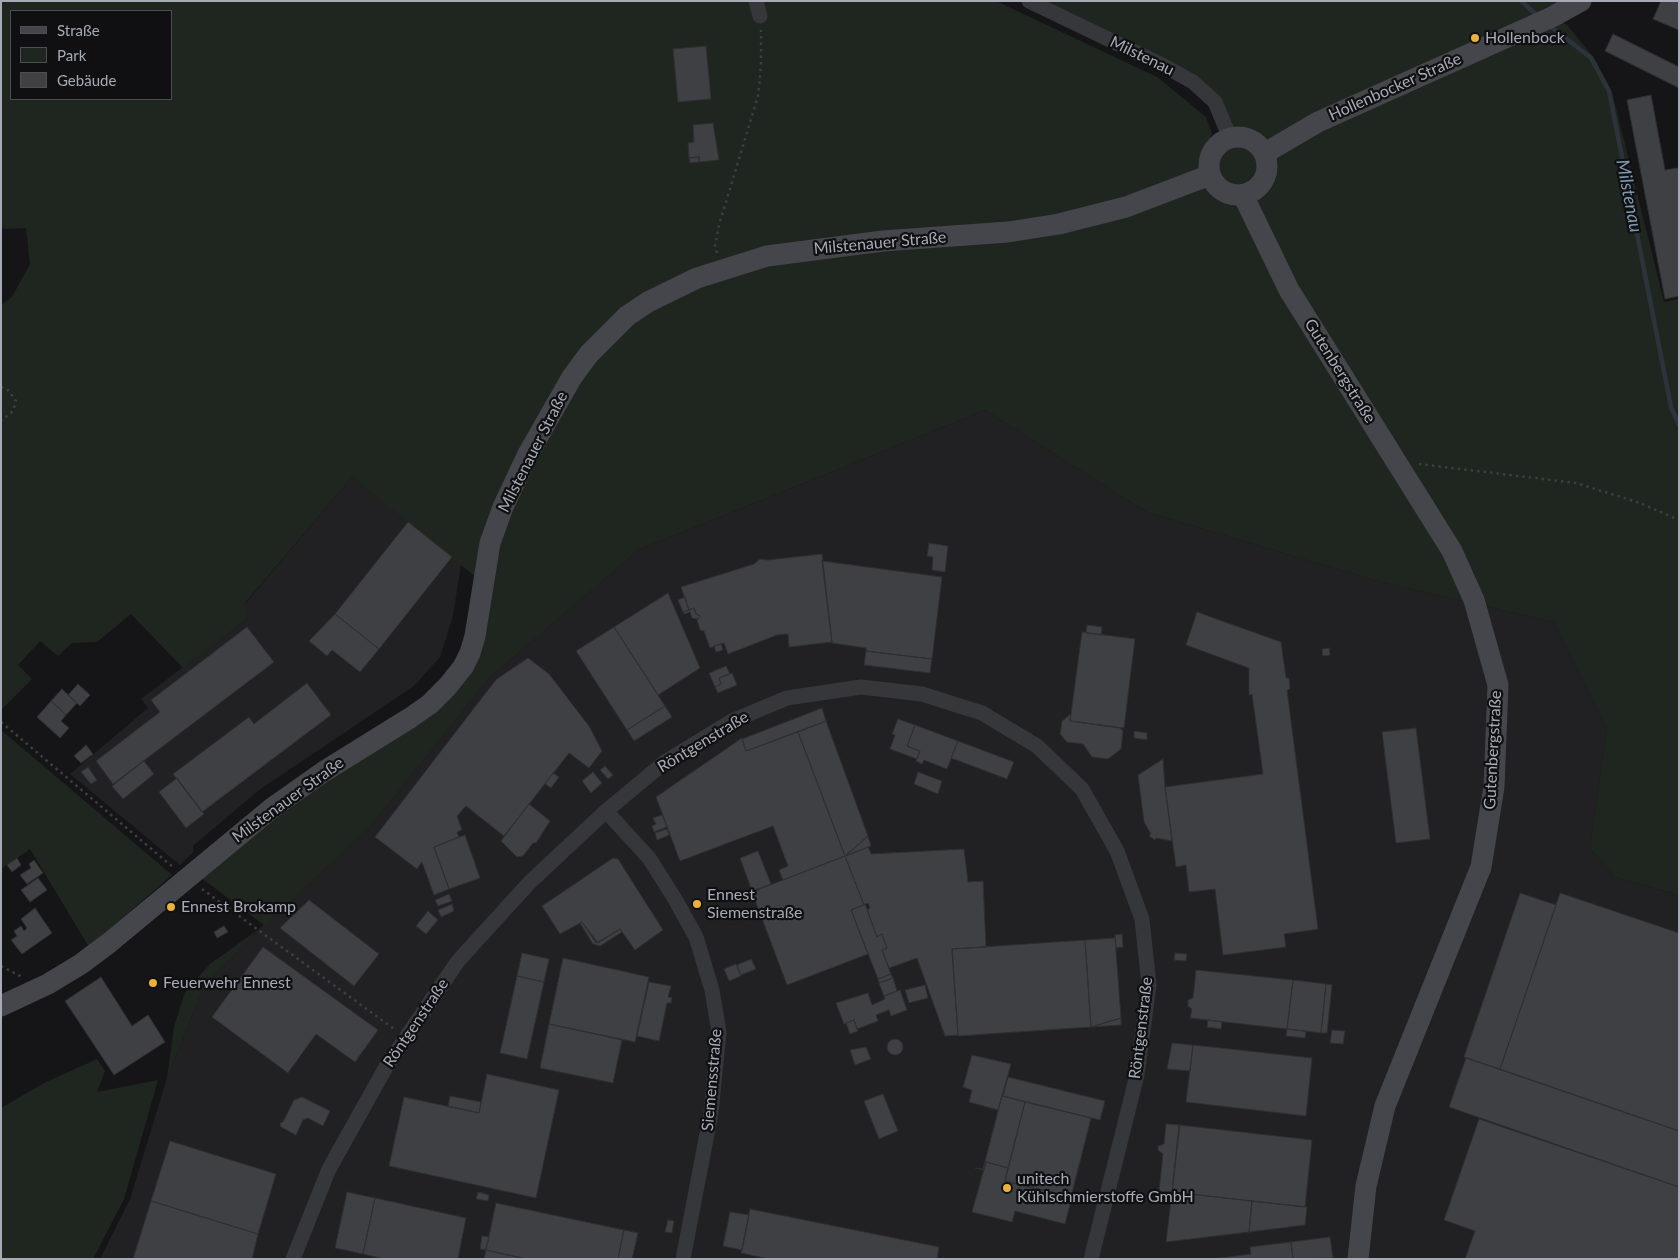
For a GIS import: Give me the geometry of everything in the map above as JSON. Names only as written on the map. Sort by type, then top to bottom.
[{"type":"main road","name":"Hollenbocker Straße","points":[[1265,153],[1318,122],[1543,21],[1581,1]]},
{"type":"main road","points":[[1230,138],[1249,139],[1258,144],[1265,153],[1268,170],[1264,180],[1257,189],[1243,195],[1232,195],[1222,191],[1210,175],[1209,165],[1211,156],[1216,147],[1230,138]]},
{"type":"main road","name":"Milstenauer Straße","points":[[1,1006],[48,984],[81,964],[272,808],[323,772],[410,718],[430,704],[447,688],[463,667],[470,653],[475,636],[490,542],[503,507],[528,454],[572,377],[589,354],[627,316],[648,302],[696,278],[767,256],[882,241],[1008,232],[1060,224],[1126,207],[1210,175]]},
{"type":"main road","name":"Gutenbergstraße","points":[[1243,195],[1289,290],[1452,551],[1474,600],[1498,685],[1494,786],[1481,867],[1385,1106],[1366,1186],[1358,1259]]},
{"type":"street","name":"Milstenau","points":[[1029,1],[1193,82],[1215,102],[1230,138]]},
{"type":"street","name":"Röntgenstraße","points":[[293,1259],[330,1169],[386,1067],[458,961],[530,882],[606,811],[665,762],[732,721],[787,698],[861,687],[922,694],[982,713],[1037,746],[1082,790],[1117,851],[1142,918],[1149,985],[1137,1075],[1091,1259]]},
{"type":"street","name":"Siemensstraße","points":[[606,811],[649,858],[675,899],[696,937],[712,990],[719,1032],[711,1113],[684,1259]]},
{"type":"path","points":[[710,258],[718,255],[715,246],[720,226],[758,96],[762,40],[758,9]]},
{"type":"path","points":[[1,387],[7,389],[16,401],[14,411],[1,421]]},
{"type":"path","points":[[1397,461],[1576,483],[1640,503],[1679,520]]},
{"type":"shaded area","points":[[985,410],[1147,512],[1381,582],[1554,622],[1607,728],[1590,848],[1615,877],[1679,895],[1679,1259],[100,1259],[130,1199],[167,1078],[204,986],[259,929],[370,827],[490,677],[640,549]]},
{"type":"shaded area","points":[[352,477],[461,564],[453,616],[440,657],[414,686],[259,790],[193,846],[193,852],[180,865],[70,774],[148,708],[141,699],[248,618],[245,604]]},
{"type":"green space","points":[[1,1],[996,1],[1157,77],[1206,117],[1212,134],[1199,165],[1223,141],[1215,102],[1029,1],[1581,1],[1552,17],[1567,25],[1595,59],[1612,92],[1664,302],[1679,299],[1679,895],[1615,877],[1590,848],[1607,728],[1554,622],[1381,582],[1147,512],[985,410],[640,549],[490,677],[370,827],[264,925],[200,877],[267,821],[453,694],[483,583],[352,477],[245,603],[248,618],[183,668],[131,614],[97,642],[72,643],[58,656],[40,641],[18,665],[32,679],[1,710],[1,305],[12,297],[30,264],[26,228],[4,229],[1,227]]},
{"type":"green space","points":[[1,730],[172,875],[89,947],[30,849],[1,869]]},
{"type":"green space","points":[[259,929],[204,986],[167,1078],[174,1027],[185,992],[210,964]]},
{"type":"green space","points":[[97,1059],[105,1071],[97,1092],[158,1080],[124,1199],[93,1259],[1,1259],[1,1108],[44,1083]]},
{"type":"building","points":[[1661,1],[1679,1],[1679,30],[1653,19]]},
{"type":"building","points":[[1613,34],[1679,67],[1679,88],[1605,51]]},
{"type":"building","points":[[706,46],[711,99],[678,102],[673,49]]},
{"type":"building","points":[[1651,95],[1665,170],[1678,168],[1679,170],[1679,296],[1665,299],[1627,100]]},
{"type":"building","points":[[713,123],[719,160],[699,162],[699,157],[689,158],[688,143],[694,142],[693,125]]},
{"type":"building","points":[[699,157],[699,162],[690,163],[689,158]]},
{"type":"building","points":[[408,522],[452,557],[379,649],[335,614]]},
{"type":"building","points":[[929,543],[948,546],[945,572],[932,570],[933,557],[927,556]]},
{"type":"building","points":[[822,554],[832,642],[789,647],[788,634],[777,635],[728,654],[724,643],[710,648],[704,631],[700,630],[697,620],[700,616],[696,614],[694,608],[689,610],[681,587],[754,564],[760,559],[768,560]]},
{"type":"building","points":[[822,561],[942,577],[932,659],[866,651],[866,648],[832,643]]},
{"type":"building","points":[[668,593],[700,668],[658,695],[614,627]]},
{"type":"building","points":[[685,597],[689,610],[683,612],[678,600]]},
{"type":"building","points":[[694,608],[696,614],[700,616],[697,619],[692,618],[690,612],[684,614],[683,612]]},
{"type":"building","points":[[1197,612],[1281,642],[1286,678],[1289,678],[1290,689],[1287,690],[1318,929],[1284,934],[1286,947],[1223,955],[1215,889],[1189,892],[1186,865],[1176,867],[1165,787],[1263,774],[1252,694],[1249,695],[1249,668],[1186,645]]},
{"type":"building","points":[[335,614],[379,649],[360,672],[332,650],[327,656],[309,641]]},
{"type":"building","points":[[1087,625],[1102,627],[1101,635],[1086,633]]},
{"type":"building","points":[[247,627],[274,662],[113,784],[96,761],[160,712],[151,700]]},
{"type":"building","points":[[614,627],[665,706],[627,730],[576,651]]},
{"type":"building","points":[[1082,632],[1135,639],[1124,728],[1070,721]]},
{"type":"building","points":[[721,644],[723,650],[716,652],[714,646]]},
{"type":"building","points":[[1329,648],[1330,655],[1323,656],[1322,649]]},
{"type":"building","points":[[866,651],[932,659],[930,673],[864,665]]},
{"type":"building","points":[[528,658],[549,674],[589,726],[602,751],[589,768],[569,753],[504,836],[466,806],[457,816],[462,830],[457,832],[459,837],[434,847],[449,889],[434,895],[422,862],[417,869],[375,837],[497,679]]},
{"type":"building","points":[[726,666],[730,674],[719,678],[721,684],[715,687],[709,673]]},
{"type":"building","points":[[732,673],[737,685],[718,693],[715,687],[721,684],[719,678]]},
{"type":"building","points":[[307,683],[331,715],[202,812],[173,774],[249,717],[254,724]]},
{"type":"building","points":[[78,684],[90,695],[80,706],[68,695]]},
{"type":"building","points":[[62,689],[77,703],[66,715],[51,701]]},
{"type":"building","points":[[51,701],[66,715],[61,721],[69,728],[60,738],[37,717]]},
{"type":"building","points":[[665,706],[672,717],[634,741],[627,730]]},
{"type":"building","points":[[822,708],[826,721],[746,751],[742,739]]},
{"type":"building","points":[[1071,714],[1070,721],[1120,728],[1123,731],[1121,749],[1108,759],[1092,757],[1083,744],[1067,742],[1060,734],[1062,721]]},
{"type":"building","points":[[898,719],[915,725],[907,746],[920,751],[917,759],[890,749],[895,735],[892,734]]},
{"type":"building","points":[[826,721],[868,836],[845,856],[798,732]]},
{"type":"building","points":[[915,725],[958,741],[947,769],[924,760],[922,764],[916,761],[920,751],[907,746]]},
{"type":"building","points":[[1416,728],[1430,839],[1396,843],[1382,732]]},
{"type":"building","points":[[1134,731],[1147,733],[1147,740],[1134,738]]},
{"type":"building","points":[[798,732],[845,856],[783,880],[779,870],[788,866],[773,826],[680,861],[656,797],[742,738],[746,751]]},
{"type":"building","points":[[958,741],[1014,762],[1007,779],[951,758]]},
{"type":"building","points":[[86,745],[93,754],[81,763],[74,756]]},
{"type":"building","points":[[1163,759],[1172,841],[1156,838],[1155,840],[1149,836],[1151,834],[1144,822],[1138,775]]},
{"type":"building","points":[[144,761],[154,774],[123,799],[112,786]]},
{"type":"building","points":[[605,766],[613,775],[608,779],[600,770]]},
{"type":"building","points":[[88,767],[97,780],[91,784],[81,772]]},
{"type":"building","points":[[593,772],[602,783],[591,793],[582,781]]},
{"type":"building","points":[[918,772],[942,781],[938,794],[914,784]]},
{"type":"building","points":[[553,773],[559,777],[551,788],[545,784]]},
{"type":"building","points":[[177,778],[204,814],[186,828],[159,792]]},
{"type":"building","points":[[529,804],[550,821],[536,843],[533,843],[523,856],[517,857],[501,841]]},
{"type":"building","points":[[662,815],[667,827],[654,832],[652,826],[656,824],[653,818]]},
{"type":"building","points":[[667,829],[669,835],[657,840],[655,833]]},
{"type":"building","points":[[465,835],[480,878],[449,889],[434,847]]},
{"type":"building","points":[[868,836],[871,846],[845,856],[858,845]]},
{"type":"building","points":[[868,847],[871,854],[964,849],[968,882],[983,881],[986,947],[952,949],[958,1035],[945,1036],[917,958],[889,968],[882,950],[887,948],[882,934],[877,937],[867,910],[870,908],[868,903],[864,905],[845,856]]},
{"type":"building","points":[[758,851],[771,884],[752,891],[740,858]]},
{"type":"building","points":[[845,856],[864,905],[851,910],[868,954],[787,985],[752,892]]},
{"type":"building","points":[[17,858],[21,865],[12,872],[7,865]]},
{"type":"building","points":[[613,858],[618,859],[663,930],[635,950],[620,929],[598,943],[582,922],[560,934],[542,906]]},
{"type":"building","points":[[34,860],[43,873],[27,884],[20,875],[31,868],[29,864]]},
{"type":"building","points":[[38,878],[47,890],[30,902],[21,890]]},
{"type":"building","points":[[1520,893],[1556,905],[1500,1069],[1464,1057]]},
{"type":"building","points":[[1560,893],[1679,933],[1679,1131],[1500,1069]]},
{"type":"building","points":[[449,894],[452,901],[438,906],[435,900]]},
{"type":"building","points":[[309,900],[379,954],[354,986],[280,928]]},
{"type":"building","points":[[452,904],[454,911],[441,917],[438,910]]},
{"type":"building","points":[[865,904],[877,937],[882,934],[887,948],[882,950],[891,974],[878,979],[851,910]]},
{"type":"building","points":[[35,908],[52,933],[22,954],[11,940],[17,936],[14,931],[21,926],[24,931],[27,928],[21,919]]},
{"type":"building","points":[[428,911],[438,920],[426,934],[416,926]]},
{"type":"building","points":[[582,922],[596,943],[620,929],[622,932],[600,946],[593,944],[580,923]]},
{"type":"building","points":[[224,926],[228,932],[217,938],[214,932]]},
{"type":"building","points":[[1122,934],[1123,947],[1116,948],[1115,935]]},
{"type":"building","points":[[1115,938],[1121,1018],[1091,1027],[1085,940]]},
{"type":"building","points":[[1085,940],[1091,1027],[958,1036],[952,949]]},
{"type":"building","points":[[263,947],[378,1030],[355,1062],[316,1034],[288,1073],[212,1017]]},
{"type":"building","points":[[522,953],[549,959],[544,982],[517,976]]},
{"type":"building","points":[[1175,953],[1187,954],[1186,961],[1174,960]]},
{"type":"building","points":[[563,958],[649,977],[635,1042],[549,1024]]},
{"type":"building","points":[[751,959],[756,969],[741,975],[737,965]]},
{"type":"building","points":[[736,964],[741,976],[729,981],[724,969]]},
{"type":"building","points":[[1196,970],[1293,980],[1287,1029],[1190,1018],[1192,1009],[1188,1006],[1188,1000],[1193,998]]},
{"type":"building","points":[[891,974],[893,978],[879,983],[878,979]]},
{"type":"building","points":[[517,976],[544,982],[527,1059],[500,1053]]},
{"type":"building","points":[[101,977],[132,1026],[148,1015],[165,1042],[114,1075],[65,1001]]},
{"type":"building","points":[[893,978],[897,991],[884,996],[879,983]]},
{"type":"building","points":[[1293,980],[1326,984],[1321,1033],[1287,1029]]},
{"type":"building","points":[[649,982],[671,986],[668,997],[672,998],[671,1003],[667,1003],[659,1041],[637,1036]]},
{"type":"building","points":[[1326,984],[1332,985],[1327,1033],[1321,1033]]},
{"type":"building","points":[[925,985],[928,998],[909,1003],[905,990]]},
{"type":"building","points":[[900,990],[907,1010],[891,1016],[889,1010],[876,1015],[878,1021],[857,1029],[854,1020],[844,1024],[836,1003],[868,993],[872,1005],[885,999],[884,996]]},
{"type":"building","points":[[1121,1018],[1121,1025],[1091,1027],[1104,1023]]},
{"type":"building","points":[[854,1020],[858,1031],[850,1034],[846,1023]]},
{"type":"building","points":[[1208,1020],[1222,1022],[1221,1029],[1207,1027]]},
{"type":"building","points":[[549,1024],[622,1040],[613,1083],[540,1068]]},
{"type":"building","points":[[1287,1029],[1306,1031],[1305,1038],[1286,1036]]},
{"type":"building","points":[[1332,1030],[1345,1031],[1343,1044],[1330,1043]]},
{"type":"building","points":[[892,1039],[898,1039],[903,1044],[901,1053],[892,1055],[887,1050],[887,1044]]},
{"type":"building","points":[[1172,1043],[1193,1045],[1190,1071],[1167,1069]]},
{"type":"building","points":[[1193,1045],[1312,1058],[1306,1116],[1186,1102]]},
{"type":"building","points":[[866,1047],[871,1059],[855,1065],[850,1050]]},
{"type":"building","points":[[972,1055],[1011,1064],[998,1110],[969,1102],[972,1090],[963,1087]]},
{"type":"building","points":[[1466,1058],[1679,1131],[1679,1187],[1449,1107]]},
{"type":"building","points":[[487,1074],[559,1090],[536,1198],[389,1166],[404,1097],[479,1113]]},
{"type":"building","points":[[1008,1077],[1105,1101],[1100,1120],[1003,1096]]},
{"type":"building","points":[[883,1094],[898,1131],[879,1139],[864,1101]]},
{"type":"building","points":[[450,1096],[481,1102],[479,1113],[448,1106]]},
{"type":"building","points":[[1002,1096],[1025,1102],[1008,1168],[986,1162],[984,1170],[975,1168],[983,1169]]},
{"type":"building","points":[[302,1097],[330,1111],[323,1126],[308,1118],[303,1120],[296,1135],[281,1127],[280,1123],[283,1122],[294,1100]]},
{"type":"building","points":[[1025,1102],[1091,1118],[1071,1197],[1005,1181]]},
{"type":"building","points":[[1479,1119],[1679,1187],[1679,1259],[1465,1259],[1475,1231],[1444,1220]]},
{"type":"building","points":[[1166,1124],[1180,1125],[1172,1192],[1159,1191],[1163,1154],[1158,1150],[1158,1146],[1164,1144]]},
{"type":"building","points":[[1179,1125],[1312,1140],[1305,1207],[1172,1192]]},
{"type":"building","points":[[170,1141],[276,1174],[258,1234],[151,1201]]},
{"type":"building","name":"unitech Kühlschmierstoffe GmbH","points":[[986,1162],[1008,1168],[1005,1181],[1072,1197],[1065,1224],[1015,1211],[1012,1222],[972,1212]]},
{"type":"building","points":[[347,1192],[375,1198],[363,1254],[335,1248]]},
{"type":"building","points":[[478,1192],[489,1195],[488,1201],[476,1199]]},
{"type":"building","points":[[1172,1192],[1252,1201],[1249,1232],[1166,1242]]},
{"type":"building","points":[[375,1198],[466,1218],[458,1259],[384,1259],[363,1254]]},
{"type":"building","points":[[151,1201],[258,1234],[252,1259],[133,1259]]},
{"type":"building","points":[[1252,1201],[1307,1207],[1305,1225],[1249,1232]]},
{"type":"building","points":[[496,1203],[624,1230],[618,1259],[526,1259],[486,1250]]},
{"type":"building","points":[[750,1209],[939,1247],[937,1259],[769,1259],[741,1253]]},
{"type":"building","points":[[730,1212],[749,1215],[742,1250],[723,1246]]},
{"type":"building","points":[[668,1220],[674,1221],[672,1233],[665,1232]]},
{"type":"building","points":[[624,1230],[638,1233],[632,1259],[618,1259]]},
{"type":"building","points":[[482,1236],[489,1237],[486,1250],[480,1249]]},
{"type":"building","points":[[1330,1237],[1333,1258],[1293,1259],[1291,1242]]},
{"type":"building","points":[[1291,1242],[1293,1259],[1212,1259],[1251,1254],[1250,1247]]},
{"type":"building","points":[[486,1250],[526,1259],[484,1259]]},
{"type":"waterway","name":"Milstenau","points":[[1521,1],[1539,17]]},
{"type":"waterway","name":"Milstenau","points":[[1549,25],[1591,58],[1609,91],[1671,407],[1679,425]]},
{"type":"place","name":"Hollenbock","points":[[1475,38]]},
{"type":"place","name":"Ennest Siemenstraße","points":[[697,904]]},
{"type":"place","name":"Ennest Brokamp","points":[[171,907]]},
{"type":"place","name":"Feuerwehr Ennest","points":[[153,983]]},
{"type":"place","name":"unitech Kühlschmierstoffe GmbH","points":[[1007,1188]]}]
